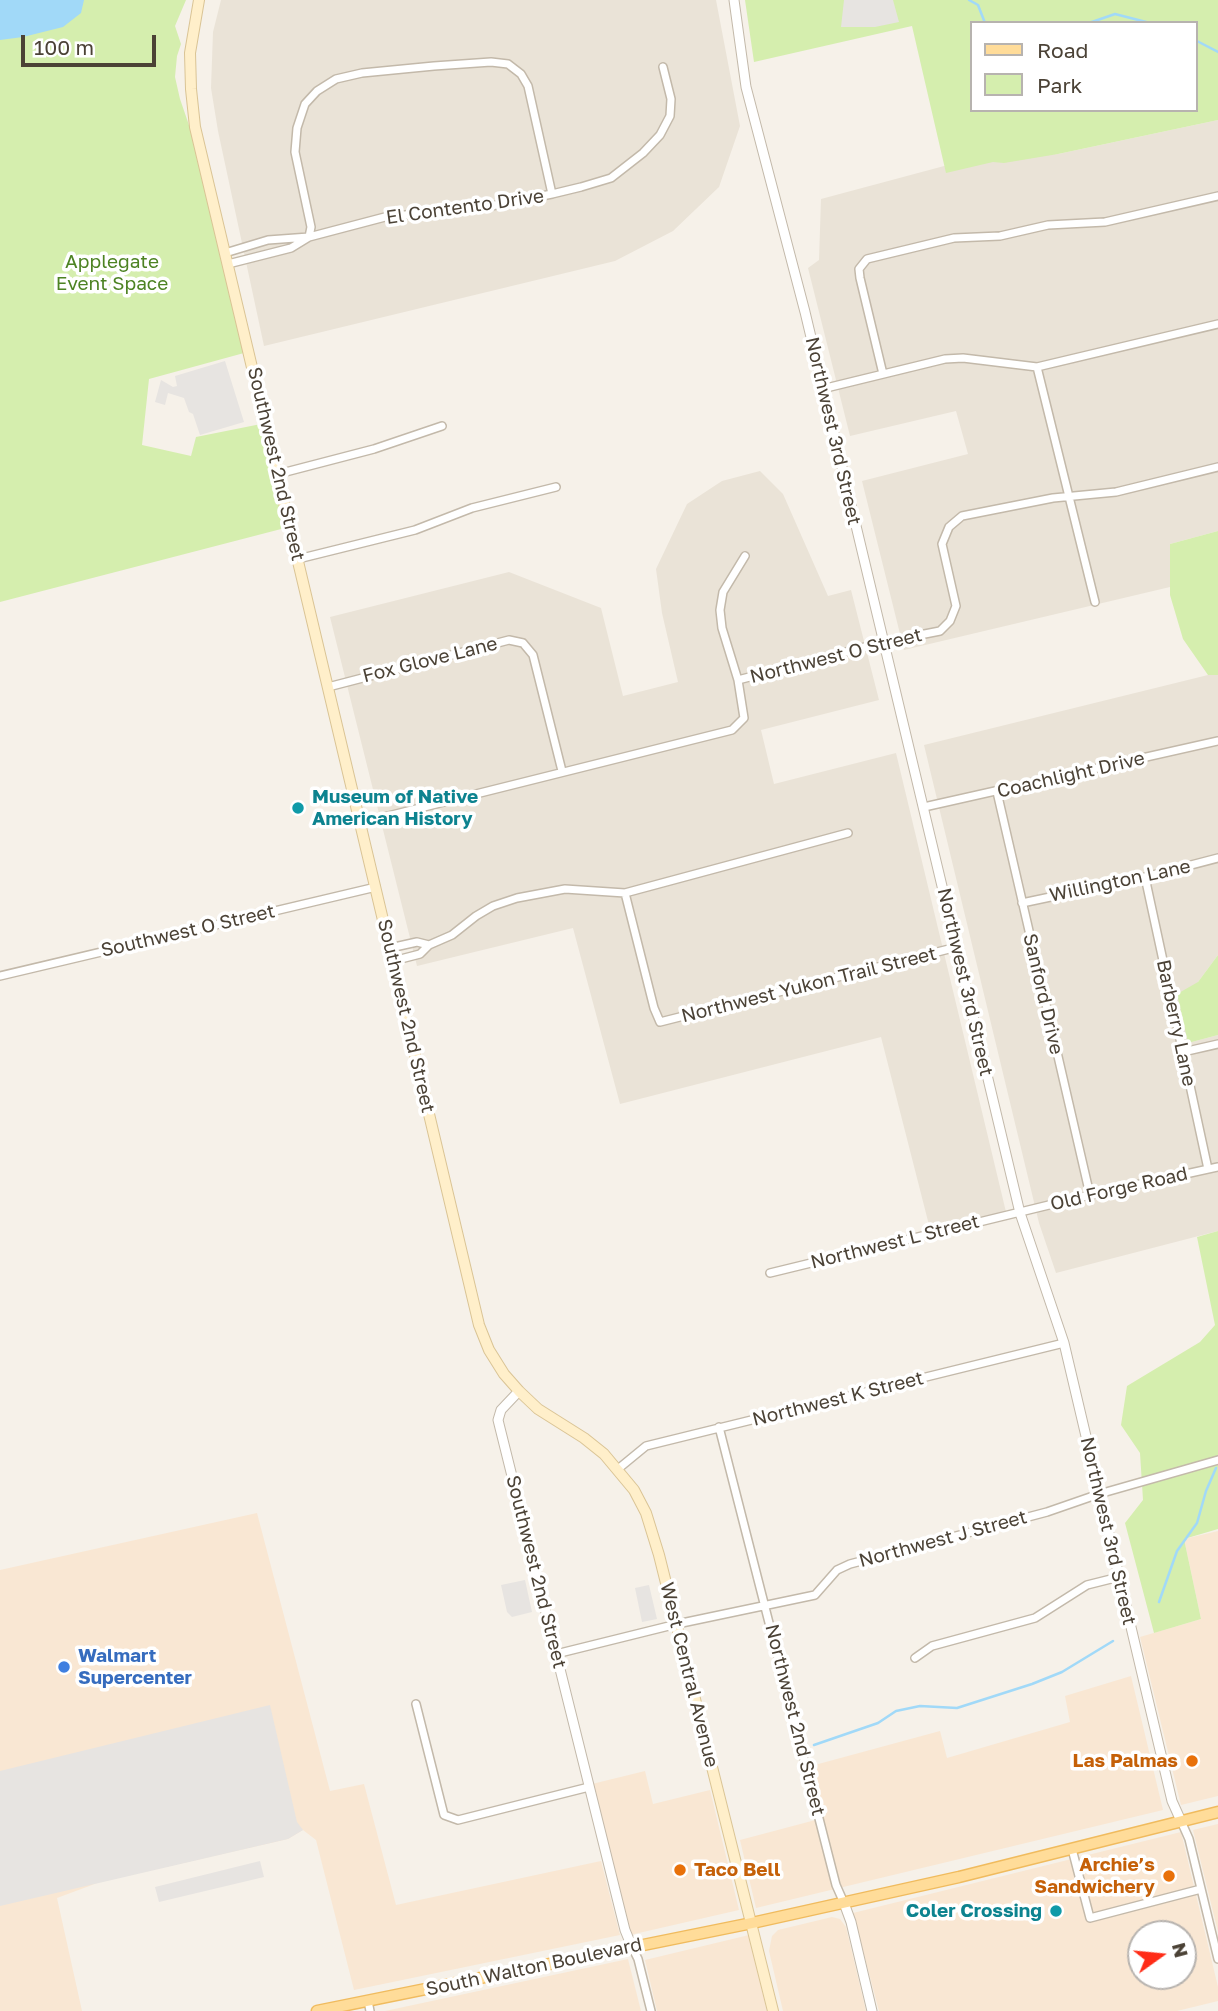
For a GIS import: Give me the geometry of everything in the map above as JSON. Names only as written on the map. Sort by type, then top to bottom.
[{"type":"main road","name":"Southwest 2nd Street","points":[[199,0],[190,53],[195,127],[479,1325],[489,1350],[519,1391]]},
{"type":"main road","name":"West Central Avenue","points":[[519,1391],[538,1409],[584,1438],[618,1469],[634,1490],[646,1513],[677,1624],[773,2011]]},
{"type":"main road","name":"South Walton Boulevard","points":[[317,2011],[369,2006],[844,1903],[1218,1812]]},
{"type":"street","name":"Northwest 3rd Street","points":[[734,0],[746,87],[805,312],[1020,1213],[1064,1343],[1172,1801],[1189,1839],[1218,1959]]},
{"type":"street","points":[[309,237],[312,227],[295,152],[297,128],[305,104],[317,91],[336,79],[362,73],[491,62],[508,64],[522,74],[528,86],[552,194]]},
{"type":"street","name":"El Contento Drive","points":[[225,253],[268,240],[309,237],[385,217],[486,208],[611,178],[643,153],[660,135],[670,116],[671,99],[663,67]]},
{"type":"street","points":[[883,374],[859,269],[867,259],[954,238],[1000,236],[1048,225],[1105,222],[1218,196]]},
{"type":"street","name":"El Contento Drive","points":[[228,264],[292,248],[309,237]]},
{"type":"street","points":[[822,390],[945,359],[963,358],[1037,367],[1218,324]]},
{"type":"street","points":[[1037,367],[1095,603]]},
{"type":"street","points":[[278,474],[374,449],[442,426]]},
{"type":"street","name":"Northwest O Street","points":[[360,823],[732,730],[744,718],[738,680],[884,642],[940,631],[950,621],[956,606],[942,544],[949,527],[962,516],[1013,504],[1116,492],[1218,467]]},
{"type":"street","points":[[298,559],[415,530],[472,508],[556,487]]},
{"type":"street","points":[[738,680],[722,628],[720,610],[723,592],[745,556]]},
{"type":"street","name":"Fox Glove Lane","points":[[328,687],[509,640],[523,643],[533,655],[562,771]]},
{"type":"street","name":"Coachlight Drive","points":[[924,807],[1218,741]]},
{"type":"street","name":"Sanford Drive","points":[[997,792],[1090,1195]]},
{"type":"street","points":[[393,961],[420,954],[429,945],[452,935],[493,906],[517,898],[565,889],[625,893],[848,833]]},
{"type":"street","name":"Willington Lane","points":[[1022,903],[1145,877],[1218,858]]},
{"type":"street","name":"Barberry Lane","points":[[1145,877],[1208,1169]]},
{"type":"street","name":"Southwest O Street","points":[[0,976],[376,887]]},
{"type":"street","name":"Northwest Yukon Trail Street","points":[[625,893],[654,1008],[660,1022],[957,947]]},
{"type":"street","points":[[390,948],[417,942],[429,945]]},
{"type":"street","points":[[1183,1052],[1218,1044]]},
{"type":"street","name":"Old Forge Road","points":[[1020,1213],[1218,1167]]},
{"type":"street","name":"Northwest L Street","points":[[770,1273],[1020,1213]]},
{"type":"street","name":"Northwest K Street","points":[[618,1469],[646,1446],[1064,1343]]},
{"type":"street","name":"Southwest 2nd Street","points":[[519,1391],[501,1410],[498,1420],[625,1930],[638,1959],[650,2011]]},
{"type":"street","name":"Northwest 2nd Street","points":[[719,1427],[836,1885],[851,1922],[872,2011]]},
{"type":"street","name":"Northwest J Street","points":[[556,1654],[677,1624],[816,1595],[837,1570],[850,1564],[1047,1512],[1218,1460]]},
{"type":"street","points":[[915,1658],[932,1646],[1035,1618],[1087,1585],[1119,1577]]},
{"type":"street","points":[[416,1704],[444,1815],[458,1820],[589,1787]]},
{"type":"street","points":[[1072,1849],[1090,1918],[1201,1889]]},
{"type":"shaded area","points":[[221,0],[716,0],[740,126],[719,187],[673,231],[615,261],[264,346],[211,88],[213,32]]},
{"type":"shaded area","points":[[844,0],[893,0],[899,22],[875,27],[841,27]]},
{"type":"shaded area","points":[[1218,120],[1218,531],[1170,544],[1170,587],[904,650],[862,481],[968,454],[956,411],[850,436],[808,268],[819,260],[821,199],[974,158],[1058,154]]},
{"type":"shaded area","points":[[225,361],[244,422],[200,435],[184,398],[168,393],[165,405],[155,402],[161,380],[173,387],[177,386],[175,376]]},
{"type":"shaded area","points":[[760,471],[783,494],[828,596],[851,590],[879,700],[761,730],[774,784],[896,753],[1006,1212],[930,1229],[881,1037],[620,1104],[573,928],[417,966],[330,617],[509,572],[601,608],[623,696],[678,682],[662,613],[656,569],[687,504],[722,481]]},
{"type":"shaded area","points":[[1208,675],[1218,675],[1218,955],[1198,982],[1188,1043],[1218,1035],[1218,1231],[1056,1273],[1039,1223],[924,745]]},
{"type":"shaded area","points":[[257,1513],[330,1791],[364,1784],[396,1905],[601,1861],[620,1935],[354,1990],[316,1840],[303,1830],[288,1839],[100,1882],[57,1898],[82,2011],[0,2011],[0,1570]]},
{"type":"shaded area","points":[[1218,1531],[1218,1796],[1181,1805],[1140,1637],[1201,1619],[1184,1539]]},
{"type":"shaded area","points":[[525,1580],[532,1612],[512,1617],[507,1612],[501,1585]]},
{"type":"shaded area","points":[[649,1585],[657,1619],[642,1622],[635,1588]]},
{"type":"shaded area","points":[[1131,1676],[1163,1810],[756,1908],[740,1840],[823,1818],[811,1766],[940,1731],[947,1758],[1070,1722],[1065,1696]]},
{"type":"shaded area","points":[[270,1705],[297,1822],[303,1830],[288,1839],[0,1906],[0,1771]]},
{"type":"shaded area","points":[[645,1771],[653,1804],[710,1790],[739,1910],[630,1935],[592,1784]]},
{"type":"shaded area","points":[[1218,1824],[1218,1932],[1193,1830]]},
{"type":"shaded area","points":[[1181,1832],[1218,1987],[1218,2001],[1177,2011],[879,2011],[853,1913]]},
{"type":"shaded area","points":[[260,1861],[264,1877],[159,1902],[155,1887]]},
{"type":"shaded area","points":[[832,1917],[840,1919],[846,1927],[866,2011],[783,2011],[769,1951],[772,1936],[778,1930]]},
{"type":"shaded area","points":[[749,1935],[767,2011],[657,2011],[645,1960]]},
{"type":"shaded area","points":[[628,1959],[641,2011],[385,2011],[600,1965]]},
{"type":"green space","name":"Applegate Event Space","points":[[0,0],[186,0],[175,26],[181,44],[175,77],[203,166],[244,353],[149,379],[142,445],[191,456],[196,437],[261,424],[285,528],[0,602]]},
{"type":"green space","points":[[745,0],[1218,0],[1218,120],[1058,154],[1004,163],[993,162],[946,173],[912,26],[754,62]]},
{"type":"green space","points":[[1218,531],[1218,675],[1208,675],[1183,639],[1170,595],[1170,544]]},
{"type":"green space","points":[[1218,955],[1218,1035],[1188,1043],[1177,994],[1198,982]]},
{"type":"green space","points":[[1218,1231],[1218,1529],[1184,1539],[1201,1619],[1154,1633],[1125,1523],[1143,1500],[1140,1453],[1121,1425],[1127,1386],[1200,1342],[1215,1325],[1197,1237]]},
{"type":"water","points":[[0,0],[84,0],[81,13],[63,27],[0,40]]},
{"type":"waterway","points":[[969,0],[978,5],[984,21]]},
{"type":"waterway","points":[[1095,21],[1115,14],[1142,21]]},
{"type":"waterway","points":[[1197,41],[1218,52]]},
{"type":"waterway","points":[[1159,1602],[1177,1551],[1197,1523],[1216,1468]]},
{"type":"waterway","points":[[814,1745],[878,1723],[896,1711],[920,1706],[957,1708],[1032,1684],[1062,1672],[1113,1641]]},
{"type":"place","name":"Museum of Native American History","points":[[298,808]]},
{"type":"place","name":"Walmart Supercenter","points":[[64,1667]]},
{"type":"place","name":"Las Palmas","points":[[1192,1761]]},
{"type":"place","name":"Taco Bell","points":[[680,1870]]},
{"type":"place","name":"Archie’s Sandwichery","points":[[1169,1876]]},
{"type":"place","name":"Coler Crossing","points":[[1056,1911]]}]
